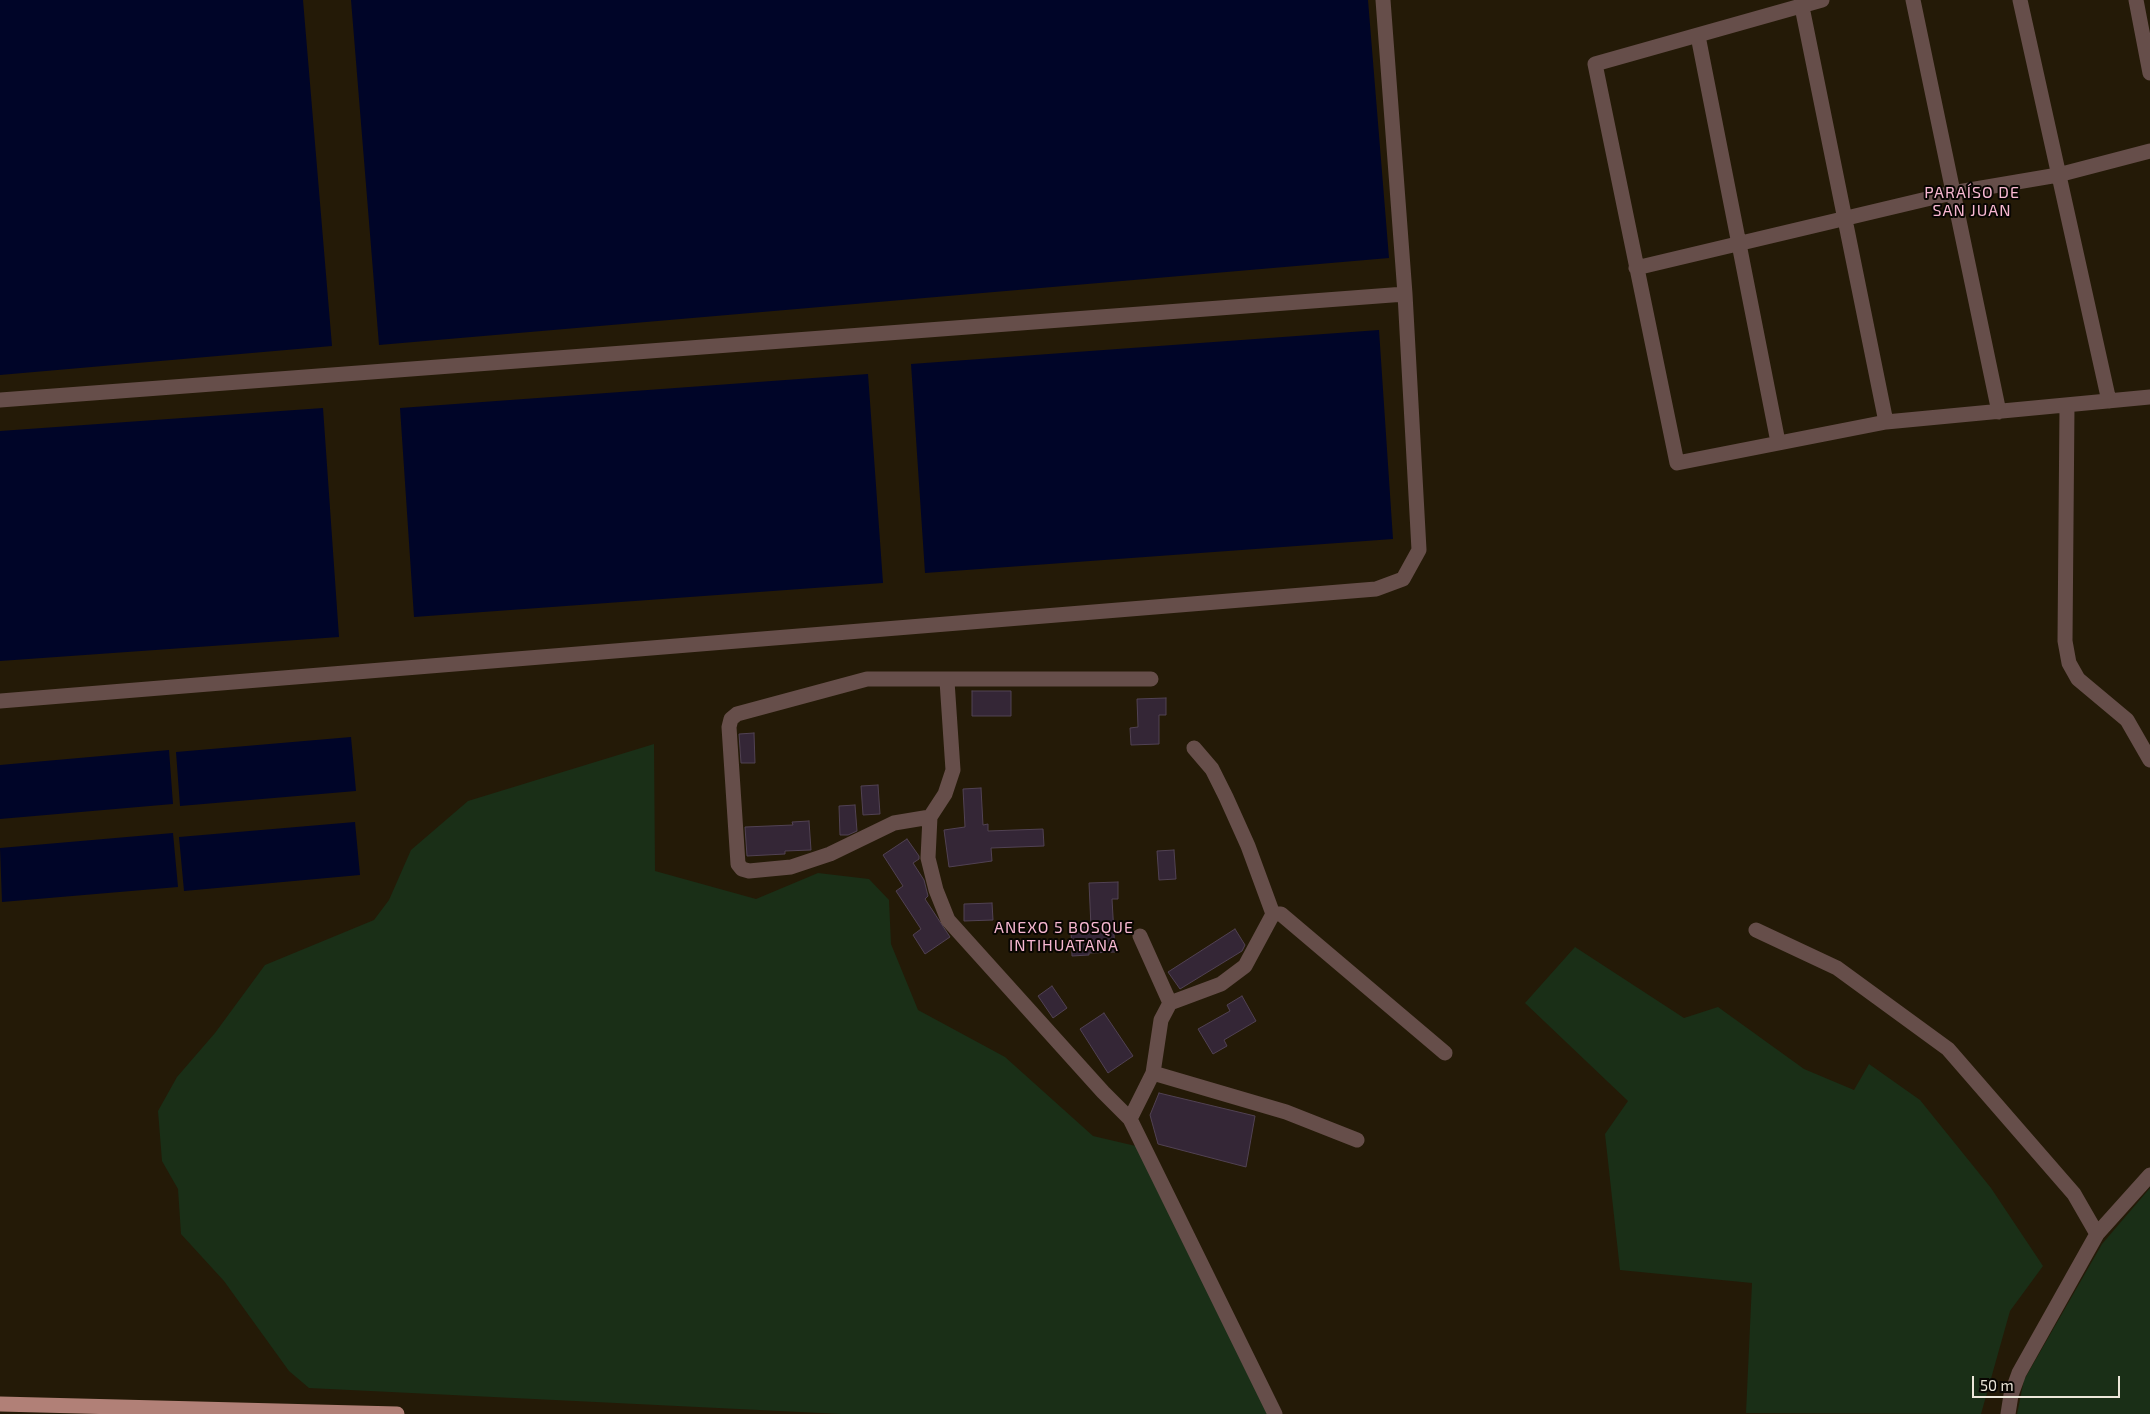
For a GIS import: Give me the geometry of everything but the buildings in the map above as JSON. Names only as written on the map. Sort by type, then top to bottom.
[{"type":"main road","points":[[0,1404],[398,1414]]},
{"type":"street","points":[[0,701],[1376,589],[1403,578],[1419,550],[1405,294],[1383,0]]},
{"type":"street","points":[[1822,0],[1595,64],[1677,463],[1886,422],[2150,397]]},
{"type":"street","points":[[1913,0],[1999,412]]},
{"type":"street","points":[[2020,0],[2109,401]]},
{"type":"street","points":[[2136,0],[2150,73]]},
{"type":"street","points":[[1802,7],[1886,422]]},
{"type":"street","points":[[1698,36],[1778,442]]},
{"type":"street","points":[[1636,268],[1952,193],[2058,175],[2150,151]]},
{"type":"street","points":[[0,400],[1405,294]]},
{"type":"street","points":[[2067,406],[2065,641],[2069,663],[2078,680],[2127,720],[2150,760]]},
{"type":"street","points":[[930,818],[894,822],[830,854],[790,867],[749,871],[742,869],[738,864],[729,728],[731,719],[737,714],[867,679],[947,681],[1151,679]]},
{"type":"street","points":[[947,681],[953,770],[945,794],[930,818],[928,858],[936,890],[948,920],[1103,1092],[1130,1119],[1275,1414]]},
{"type":"street","points":[[1130,1119],[1153,1073],[1161,1020],[1170,1003],[1221,984],[1245,966],[1273,914],[1248,846],[1226,797],[1212,769],[1194,748]]},
{"type":"street","points":[[1273,914],[1281,914],[1445,1053]]},
{"type":"street","points":[[1756,930],[1837,968],[1948,1050],[2074,1194],[2097,1234]]},
{"type":"street","points":[[1140,936],[1170,1003]]},
{"type":"street","points":[[1153,1073],[1286,1112],[1357,1140]]},
{"type":"street","points":[[2008,1414],[2011,1395],[2019,1373],[2097,1234],[2150,1175]]},
{"type":"green space","points":[[654,744],[655,871],[756,899],[818,873],[869,879],[889,900],[891,944],[918,1010],[1005,1057],[1093,1136],[1140,1147],[1271,1414],[841,1414],[309,1388],[289,1371],[224,1281],[181,1234],[178,1189],[162,1161],[158,1111],[177,1077],[215,1033],[265,965],[374,920],[389,900],[411,850],[468,801]]},
{"type":"green space","points":[[1575,947],[1684,1018],[1718,1007],[1804,1069],[1854,1090],[1869,1064],[1920,1100],[1991,1188],[2043,1266],[2010,1311],[1981,1414],[1746,1413],[1752,1283],[1620,1270],[1605,1134],[1628,1101],[1525,1003]]},
{"type":"green space","points":[[2150,1188],[2150,1414],[2017,1414],[2024,1380],[2102,1244]]},
{"type":"water","points":[[0,0],[303,0],[332,346],[0,375]]},
{"type":"water","points":[[351,0],[1368,0],[1389,258],[379,345]]},
{"type":"water","points":[[1379,330],[1393,539],[925,573],[911,364]]},
{"type":"water","points":[[868,374],[883,583],[414,617],[400,408]]},
{"type":"water","points":[[323,408],[339,637],[0,661],[0,431]]},
{"type":"water","points":[[351,737],[356,791],[180,806],[176,752]]},
{"type":"water","points":[[169,750],[173,804],[0,819],[0,765]]},
{"type":"water","points":[[355,822],[360,875],[184,891],[179,837]]},
{"type":"water","points":[[173,833],[178,887],[2,902],[0,848]]},
{"type":"district","name":"PARAÍSO DE SAN JUAN","points":[[1972,202]]},
{"type":"district","name":"ANEXO 5 BOSQUE INTIHUATANA","points":[[1064,937]]}]
